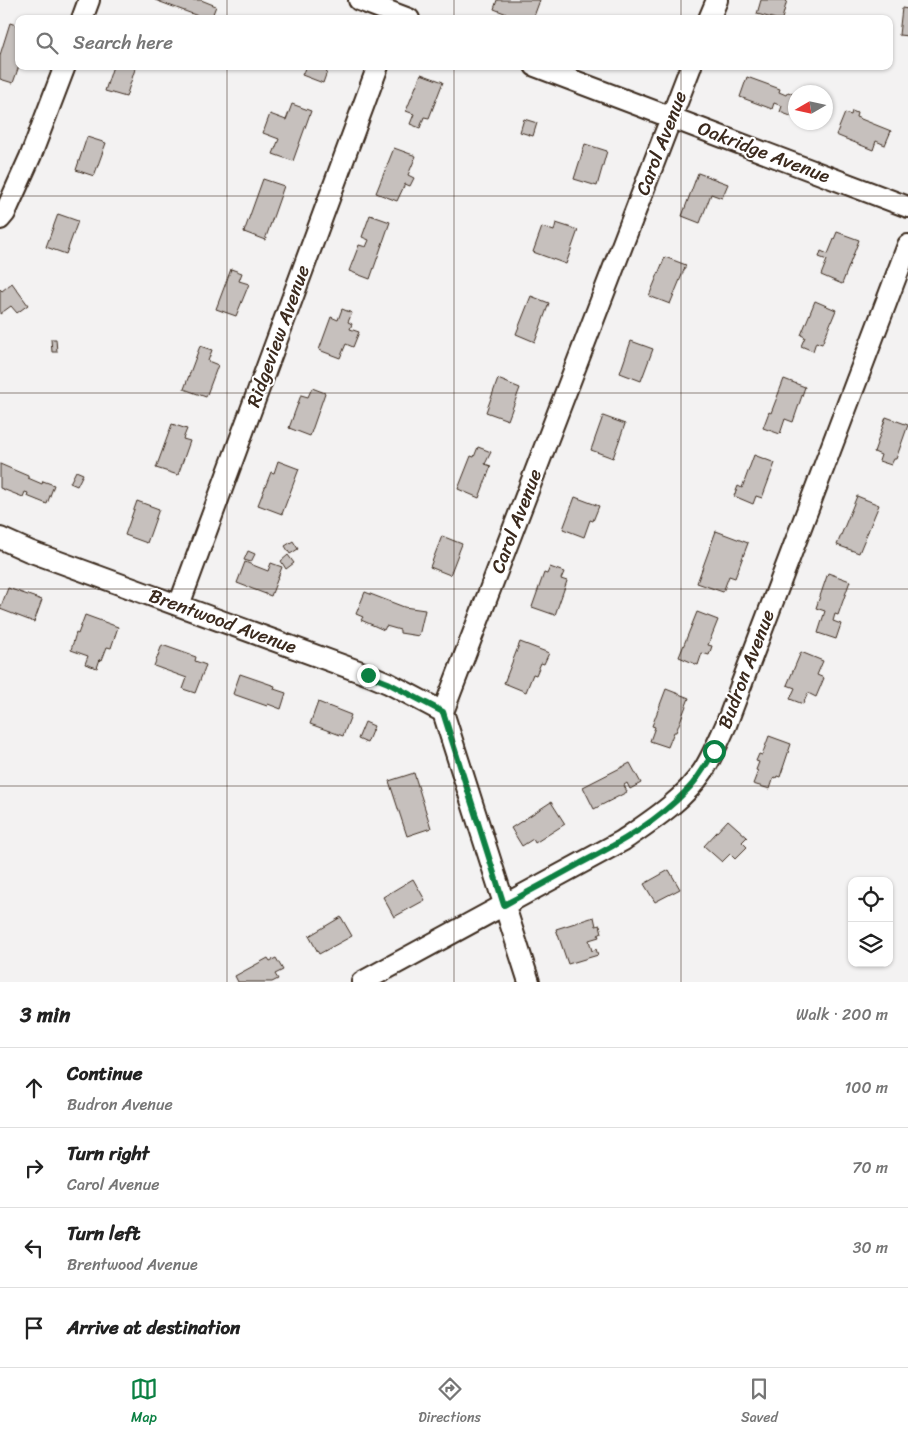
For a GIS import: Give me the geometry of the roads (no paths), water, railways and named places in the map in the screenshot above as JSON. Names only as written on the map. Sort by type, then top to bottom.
[{"type":"street","points":[[83,15],[89,0]]},
{"type":"street","points":[[359,0],[395,15]]},
{"type":"street","points":[[711,15],[717,0]]},
{"type":"street","points":[[0,219],[31,155],[63,70]]},
{"type":"street","name":"Ridgeview Avenue","points":[[179,605],[377,70]]},
{"type":"street","name":"Oakridge Avenue","points":[[546,70],[908,207]]},
{"type":"street","name":"Carol Avenue","points":[[443,712],[688,70]]},
{"type":"street","name":"Budron Avenue","points":[[362,982],[622,841],[674,804],[690,788],[703,770],[726,725],[908,245]]},
{"type":"street","name":"Brentwood Avenue","points":[[0,538],[29,551],[368,675],[394,686],[443,712]]},
{"type":"street","points":[[443,712],[529,982]]}]
